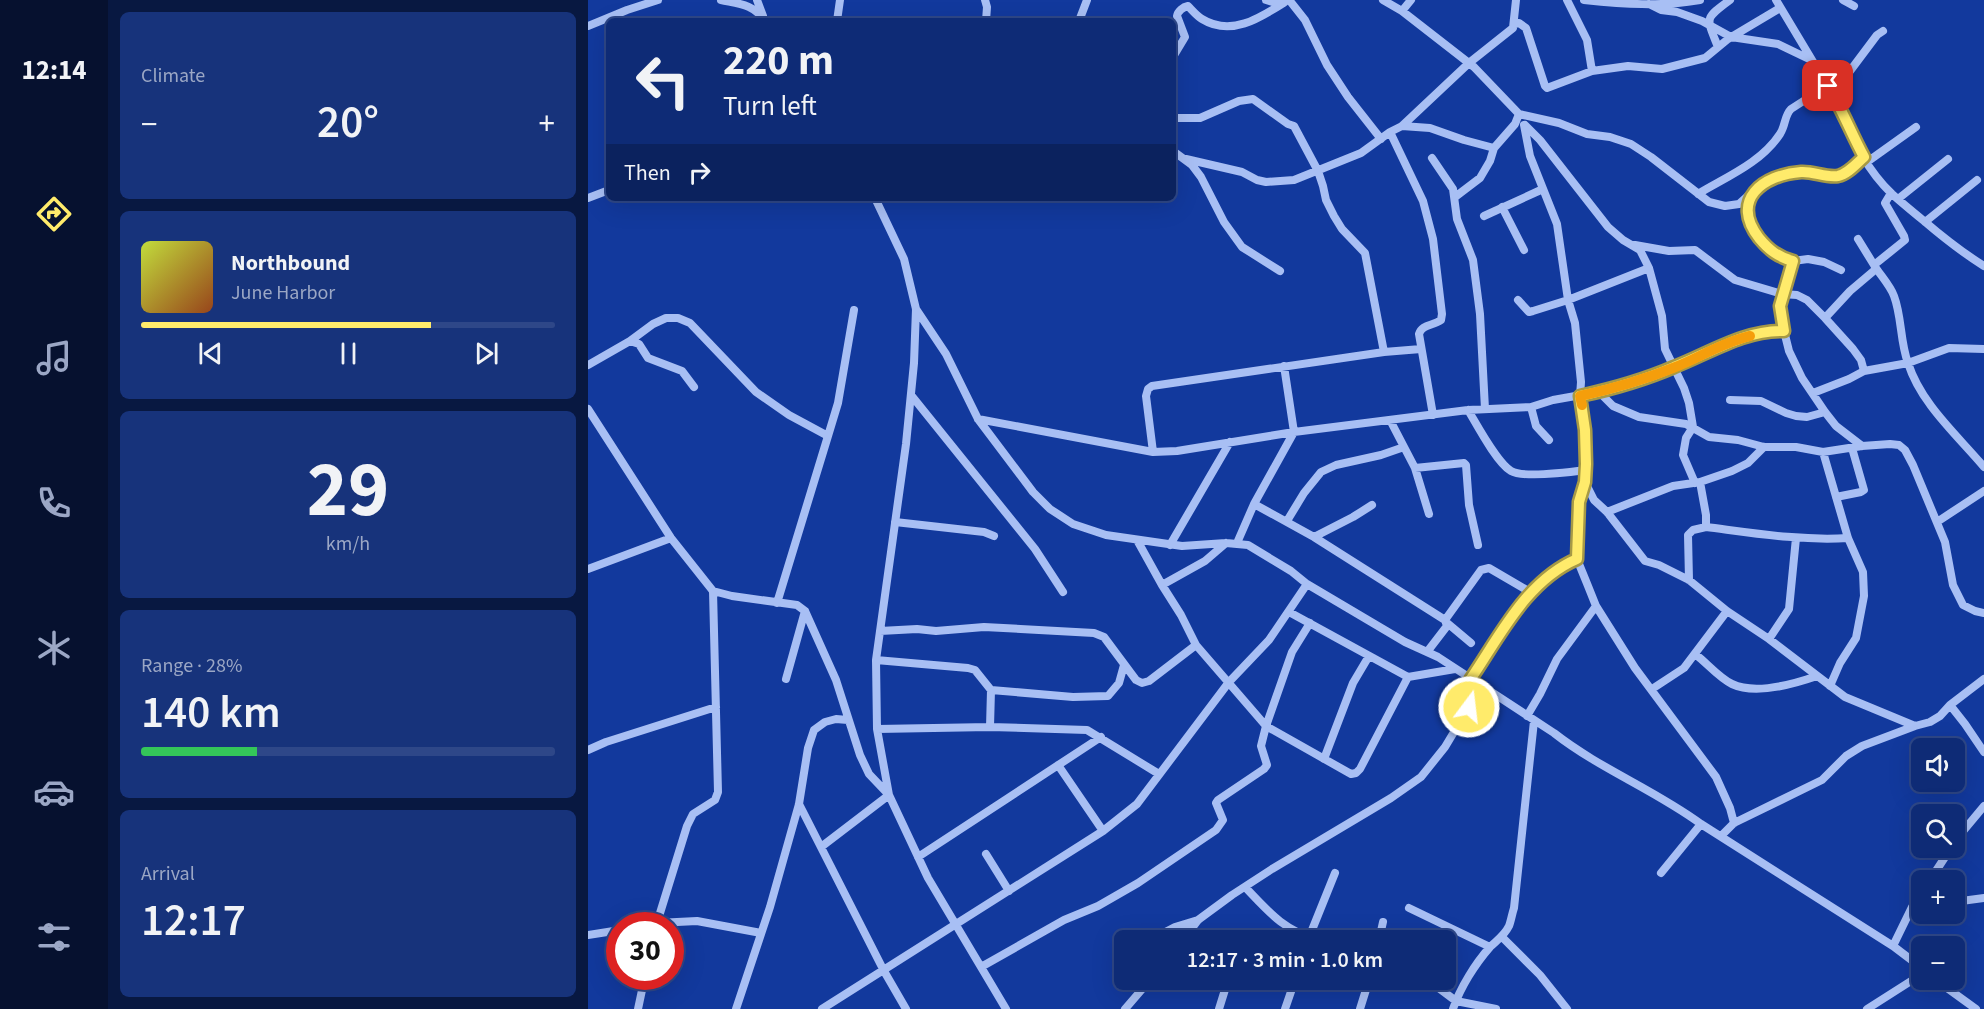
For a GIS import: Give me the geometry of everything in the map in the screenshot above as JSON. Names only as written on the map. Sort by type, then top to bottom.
[{"type":"street","points":[[606,18],[658,0]]},
{"type":"street","points":[[721,0],[751,7],[762,18]]},
{"type":"street","points":[[757,0],[763,18]]},
{"type":"street","points":[[837,18],[840,0]]},
{"type":"street","points":[[985,0],[986,18]]},
{"type":"street","points":[[1080,18],[1087,0]]},
{"type":"street","points":[[1266,0],[1276,3],[1289,1]]},
{"type":"street","points":[[1383,0],[1402,11],[1469,63],[1522,118],[1608,227],[1623,240],[1640,250],[1649,268],[1662,316],[1665,349],[1689,404],[1693,427],[1686,438],[1683,455],[1697,482],[1706,515],[1706,527]]},
{"type":"street","points":[[1402,11],[1411,0]]},
{"type":"street","points":[[1176,153],[1186,159],[1242,172],[1266,182],[1294,180],[1361,153],[1402,126],[1469,63],[1513,28],[1516,0]]},
{"type":"street","points":[[1567,0],[1587,40],[1592,71]]},
{"type":"street","points":[[1584,0],[1649,4],[1700,0]]},
{"type":"street","points":[[1718,47],[1709,18],[1714,11],[1730,0]]},
{"type":"street","points":[[1843,0],[1854,6]]},
{"type":"street","points":[[1176,52],[1185,37],[1177,16],[1184,6],[1188,6],[1201,18],[1226,27],[1251,22],[1289,1]]},
{"type":"street","points":[[1289,1],[1305,20],[1327,65],[1348,98],[1381,139]]},
{"type":"street","points":[[1649,4],[1661,10],[1677,12],[1709,24],[1731,37],[1778,44],[1811,60]]},
{"type":"street","points":[[1514,24],[1519,23],[1526,28],[1547,88],[1592,71],[1628,66],[1662,69],[1705,58],[1778,4],[1842,110],[1865,160],[1894,196],[1956,249],[1984,266]]},
{"type":"street","points":[[588,26],[606,18]]},
{"type":"street","points":[[1698,194],[1763,154],[1780,133],[1786,114],[1850,71],[1877,35],[1883,31]]},
{"type":"street","points":[[1176,118],[1200,118],[1239,101],[1254,99],[1294,126],[1318,171],[1326,200],[1334,216],[1342,229],[1365,253],[1384,352]]},
{"type":"street","points":[[1522,118],[1530,156],[1557,224],[1568,300],[1575,323],[1578,346],[1586,470],[1579,502],[1577,559],[1596,606],[1635,668],[1716,777],[1734,823]]},
{"type":"street","points":[[1455,197],[1480,178],[1490,161],[1494,148],[1522,118],[1559,123],[1587,134],[1610,137],[1631,144],[1708,202],[1725,206],[1738,204],[1750,196],[1761,184],[1781,174],[1803,172],[1835,177],[1844,174],[1916,127]]},
{"type":"street","points":[[1402,126],[1430,128],[1494,148]]},
{"type":"street","points":[[1390,132],[1423,201],[1433,239],[1442,314],[1441,320],[1420,329],[1419,334],[1433,415]]},
{"type":"street","points":[[1432,158],[1453,189],[1457,219],[1473,260],[1480,314],[1485,409]]},
{"type":"street","points":[[1186,159],[1201,177],[1224,222],[1242,247],[1280,271]]},
{"type":"street","points":[[1825,318],[1850,291],[1905,240],[1885,202],[1948,159]]},
{"type":"street","points":[[1925,222],[1977,180]]},
{"type":"street","points":[[1484,216],[1543,189]]},
{"type":"street","points":[[588,198],[606,191]]},
{"type":"street","points":[[1750,196],[1747,214],[1756,233],[1773,253],[1793,261],[1808,259],[1824,262],[1841,270]]},
{"type":"street","points":[[876,201],[904,259],[916,309],[911,395],[876,660],[877,729],[889,795],[918,858],[1006,1009]]},
{"type":"street","points":[[1502,207],[1524,250]]},
{"type":"street","points":[[1858,239],[1893,292],[1908,363],[1930,406],[1984,467]]},
{"type":"street","points":[[1633,245],[1669,252],[1695,250],[1735,280],[1782,294],[1797,295],[1807,300],[1857,354],[1864,371]]},
{"type":"street","points":[[1793,261],[1780,306],[1790,351],[1798,369],[1825,412],[1836,426],[1862,446]]},
{"type":"street","points":[[1518,300],[1528,312],[1568,300],[1649,268]]},
{"type":"street","points":[[916,309],[946,354],[978,419],[1033,492],[1050,509],[1073,524],[1106,535],[1182,546],[1237,543],[1256,549],[1307,584],[1455,669],[1570,746],[1660,799],[1678,807],[1911,960]]},
{"type":"street","points":[[777,603],[838,403],[854,310]]},
{"type":"street","points":[[588,365],[630,341],[653,324],[666,318],[678,318],[690,323],[756,392],[789,415],[828,436]]},
{"type":"street","points":[[978,419],[1153,452],[1177,451],[1294,432],[1468,410],[1532,407],[1553,400],[1599,392],[1673,368],[1736,339],[1758,333],[1784,331]]},
{"type":"street","points":[[630,341],[639,344],[648,357],[682,371],[694,387]]},
{"type":"street","points":[[1813,393],[1864,371],[1908,363],[1949,348],[1984,349]]},
{"type":"street","points":[[1153,452],[1146,396],[1152,386],[1384,352],[1421,349]]},
{"type":"street","points":[[1237,543],[1254,504],[1294,432],[1284,366]]},
{"type":"street","points":[[1599,392],[1613,406],[1639,417],[1686,424],[1709,437],[1738,440],[1764,447],[1796,447],[1823,452],[1862,446],[1890,444],[1899,446],[1905,450],[1913,465],[1937,522],[1945,542],[1953,585],[1963,605],[1984,613]]},
{"type":"street","points":[[911,395],[1035,549],[1062,592]]},
{"type":"street","points":[[1730,400],[1761,401],[1796,416],[1807,417],[1825,412]]},
{"type":"street","points":[[1532,407],[1536,426],[1549,440]]},
{"type":"street","points":[[588,408],[671,538],[713,591],[732,596],[797,605],[805,611],[836,680],[860,755],[869,774],[889,795]]},
{"type":"street","points":[[1468,410],[1495,453],[1512,472],[1560,474],[1586,470]]},
{"type":"street","points":[[1390,420],[1415,468],[1430,514]]},
{"type":"street","points":[[1170,545],[1230,442]]},
{"type":"street","points":[[1287,521],[1304,493],[1321,472],[1336,465],[1381,455],[1404,447]]},
{"type":"street","points":[[1607,512],[1673,486],[1697,482],[1732,471],[1748,463],[1764,447]]},
{"type":"street","points":[[1836,497],[1864,490],[1852,448]]},
{"type":"street","points":[[1823,452],[1848,538],[1863,572],[1864,596],[1856,638],[1840,663],[1830,687]]},
{"type":"street","points":[[1415,468],[1464,463],[1466,465],[1473,526],[1478,545]]},
{"type":"street","points":[[1585,482],[1594,500],[1607,512],[1645,561],[1689,580],[1727,611],[1769,639],[1845,697],[1915,726]]},
{"type":"street","points":[[1937,522],[1984,491]]},
{"type":"street","points":[[1254,504],[1314,537],[1445,621],[1471,643]]},
{"type":"street","points":[[1314,537],[1372,505]]},
{"type":"street","points":[[895,522],[984,532],[994,536]]},
{"type":"street","points":[[1689,580],[1689,532],[1706,527],[1796,538],[1848,538]]},
{"type":"street","points":[[588,568],[671,538]]},
{"type":"street","points":[[1769,639],[1790,609],[1796,538]]},
{"type":"street","points":[[1137,540],[1196,645],[1266,726],[1351,774],[1356,773],[1365,759],[1408,677]]},
{"type":"street","points":[[1162,585],[1205,561],[1226,543]]},
{"type":"street","points":[[1470,680],[1530,592],[1556,570],[1577,559]]},
{"type":"street","points":[[1427,652],[1446,626],[1445,621],[1485,567],[1530,592]]},
{"type":"street","points":[[822,1009],[1103,831],[1137,804],[1228,682],[1269,640],[1307,584]]},
{"type":"street","points":[[660,912],[690,820],[693,814],[715,800],[718,792],[713,591]]},
{"type":"street","points":[[1455,1005],[1473,971],[1490,947],[1502,938],[1509,927],[1514,908],[1530,719],[1557,659],[1596,606]]},
{"type":"street","points":[[786,680],[805,611]]},
{"type":"street","points":[[1652,689],[1669,680],[1684,668],[1727,611]]},
{"type":"street","points":[[1289,612],[1408,677],[1455,669]]},
{"type":"street","points":[[981,967],[1064,920],[1098,906],[1138,883],[1216,830],[1223,820],[1216,803],[1218,800],[1267,765],[1261,746],[1266,726],[1292,652],[1310,623]]},
{"type":"street","points":[[880,631],[917,629],[936,631],[984,627],[1094,633],[1104,637],[1136,680],[1142,683],[1149,681],[1196,645]]},
{"type":"street","points":[[1695,654],[1731,684],[1744,688],[1787,685],[1817,676]]},
{"type":"street","points":[[1324,759],[1353,683],[1369,656]]},
{"type":"street","points":[[876,660],[975,670],[991,690],[990,727]]},
{"type":"street","points":[[991,690],[1073,697],[1108,696],[1119,683],[1124,665]]},
{"type":"street","points":[[1721,836],[1734,823],[1822,780],[1846,756],[1862,746],[1930,722],[1984,680]]},
{"type":"street","points":[[1169,930],[1198,920],[1272,869],[1382,804],[1421,777],[1445,747],[1481,687]]},
{"type":"street","points":[[1950,705],[1984,752]]},
{"type":"street","points":[[588,750],[606,742],[716,707]]},
{"type":"street","points":[[736,1009],[800,804],[808,748],[814,730],[825,722],[836,719],[848,720]]},
{"type":"street","points":[[877,729],[990,727],[1087,730],[1159,774]]},
{"type":"street","points":[[918,858],[1101,737]]},
{"type":"street","points":[[1058,765],[1103,831]]},
{"type":"street","points":[[821,847],[889,795]]},
{"type":"street","points":[[800,804],[884,971],[906,1009]]},
{"type":"street","points":[[1965,829],[1984,806]]},
{"type":"street","points":[[1661,873],[1701,824]]},
{"type":"street","points":[[986,854],[1009,891]]},
{"type":"street","points":[[1315,930],[1335,873]]},
{"type":"street","points":[[1245,887],[1289,930]]},
{"type":"street","points":[[1965,900],[1984,897]]},
{"type":"street","points":[[1409,908],[1490,947]]},
{"type":"street","points":[[1893,946],[1911,910]]},
{"type":"street","points":[[1192,930],[1198,920]]},
{"type":"street","points":[[684,922],[697,921],[761,933]]},
{"type":"street","points":[[1381,930],[1383,922]]},
{"type":"street","points":[[588,935],[606,932]]},
{"type":"street","points":[[1502,938],[1540,975],[1568,1009]]},
{"type":"street","points":[[1867,1009],[1911,981]]},
{"type":"street","points":[[638,1009],[642,990]]},
{"type":"street","points":[[1125,1009],[1141,990]]},
{"type":"street","points":[[1219,1009],[1225,990]]},
{"type":"street","points":[[1285,1009],[1292,990]]},
{"type":"street","points":[[1360,1009],[1366,990]]},
{"type":"street","points":[[1439,990],[1455,1005],[1496,1009]]},
{"type":"street","points":[[1949,990],[1976,1009]]},
{"type":"street","points":[[1956,995],[1965,1009]]},
{"type":"slow traffic","points":[[1582,405],[1580,396],[1609,390],[1673,368],[1736,339],[1750,336]]},
{"type":"route","points":[[1469,707],[1481,687],[1470,680],[1530,592],[1556,570],[1577,559],[1579,502],[1585,482],[1586,464],[1585,430],[1580,396],[1609,390],[1673,368],[1736,339],[1758,333],[1784,331],[1780,306],[1793,261],[1773,253],[1756,233],[1747,214],[1750,196],[1761,184],[1781,174],[1803,172],[1835,177],[1844,174],[1864,157],[1828,86]]}]
